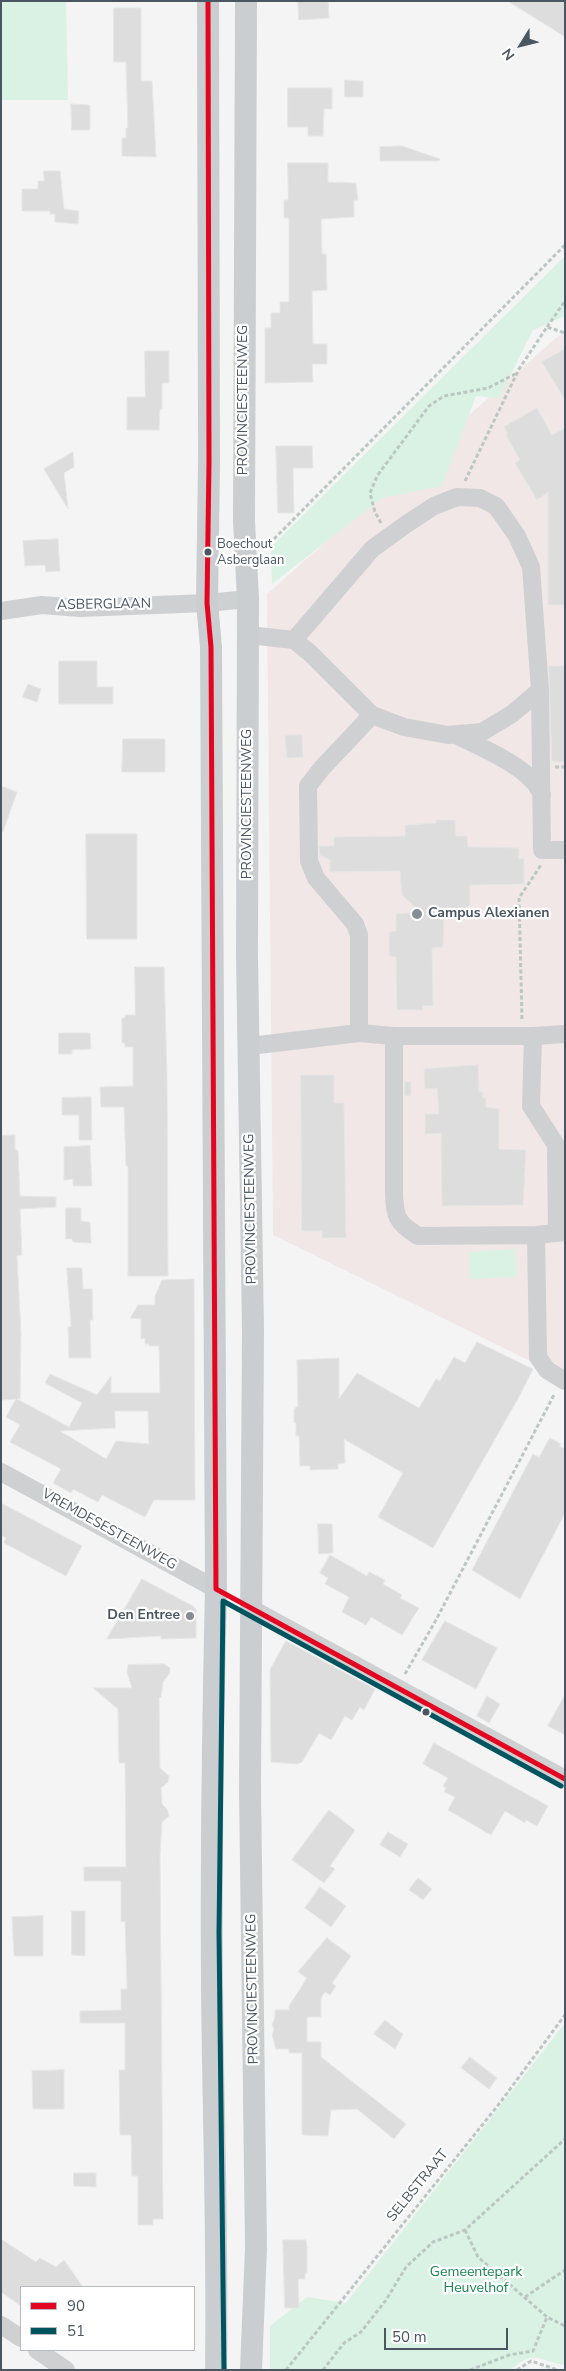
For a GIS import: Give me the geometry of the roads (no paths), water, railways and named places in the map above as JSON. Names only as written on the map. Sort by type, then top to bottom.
[{"type":"main road","points":[[208,1],[207,603],[211,657],[216,1589],[213,1726],[212,1970],[217,2297],[216,2370]]},
{"type":"main road","name":"PROVINCIESTEENWEG","points":[[246,1],[244,267],[245,548],[248,599],[247,955],[250,1046],[253,1331],[250,1788],[256,2248],[251,2370]]},
{"type":"main road","points":[[216,1589],[250,1608]]},
{"type":"street","points":[[294,640],[372,549],[434,506],[457,497],[480,498],[496,506],[517,536],[531,567],[540,690],[542,850],[558,850]]},
{"type":"street","name":"ASBERGLAAN","points":[[1,610],[42,605],[80,608],[207,603],[248,599]]},
{"type":"street","points":[[248,635],[294,640],[310,653],[372,715],[404,727],[456,735],[482,732],[512,714],[540,690]]},
{"type":"street","points":[[359,1033],[359,935],[355,924],[316,878],[309,861],[308,786],[322,768],[372,715]]},
{"type":"street","points":[[456,735],[508,762],[531,780],[542,795]]},
{"type":"street","points":[[250,1046],[359,1033],[394,1036],[527,1036],[565,1034]]},
{"type":"street","points":[[394,1036],[395,1214],[402,1226],[418,1236],[536,1235],[561,1232],[556,1145],[531,1106],[527,1036]]},
{"type":"street","points":[[536,1235],[538,1357],[560,1386]]},
{"type":"street","name":"VREMDESESTEENWEG","points":[[1,1472],[216,1589]]},
{"type":"street","points":[[250,1608],[565,1779]]},
{"type":"street","points":[[1,2325],[20,2337]]},
{"type":"street","points":[[39,2351],[66,2370]]},
{"type":"place","name":"Boechout Asberglaan","points":[[208,552]]},
{"type":"place","name":"Campus Alexianen","points":[[417,914]]},
{"type":"place","name":"Den Entree","points":[[190,1616]]},
{"type":"park label","name":"Gemeentepark Heuvelhof","points":[[476,2282]]}]
